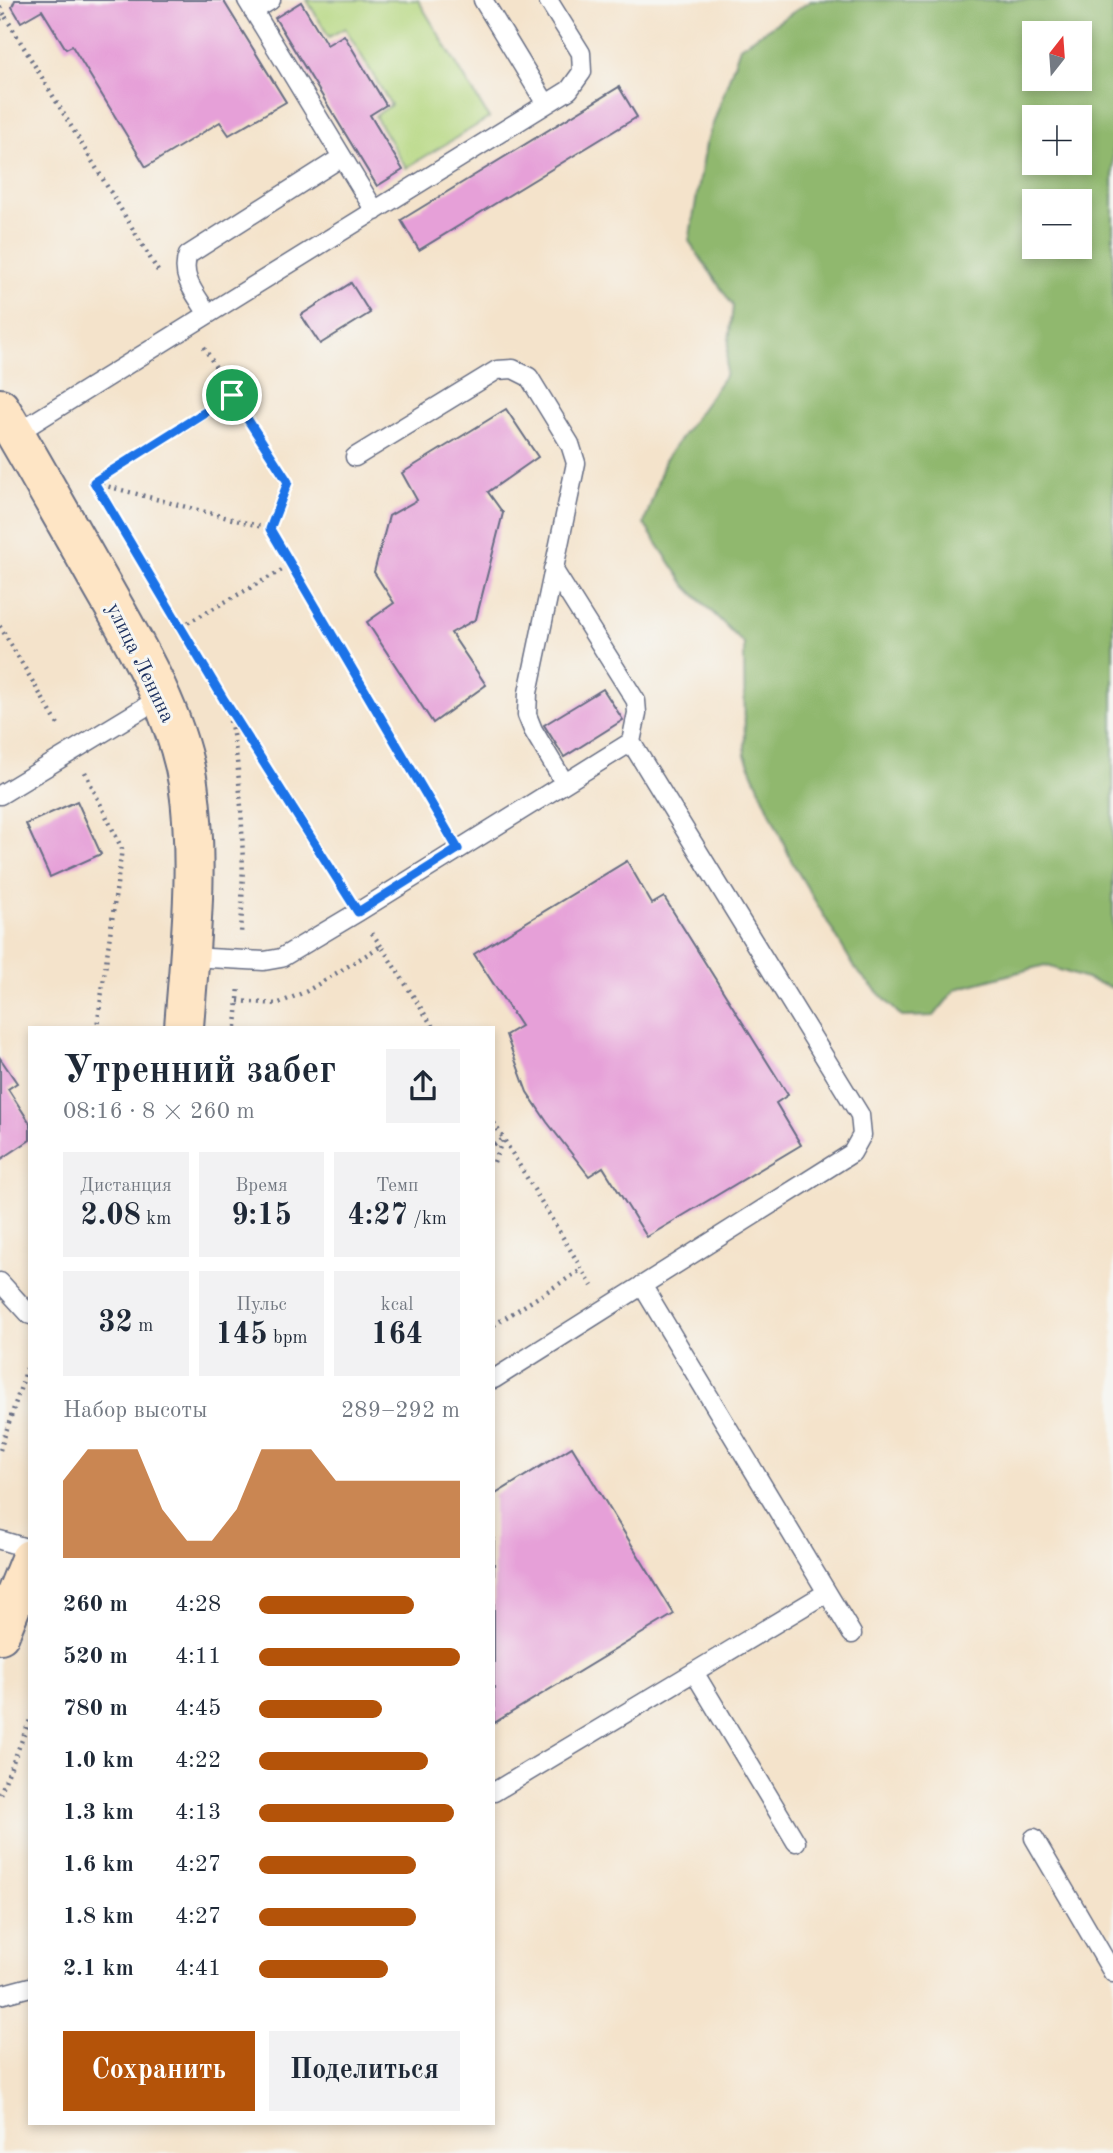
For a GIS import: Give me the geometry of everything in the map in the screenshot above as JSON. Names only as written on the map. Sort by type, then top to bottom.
[{"type":"street","name":"улица Ленина","points":[[5,429],[144,661],[177,741],[187,780],[192,821],[190,957],[184,1026]]},
{"type":"street","points":[[0,1634],[28,1565]]},
{"type":"lane","points":[[271,0],[250,6],[374,211]]},
{"type":"lane","points":[[483,0],[546,104]]},
{"type":"lane","points":[[5,429],[191,325],[569,90],[582,72],[581,53],[548,0]]},
{"type":"lane","points":[[208,314],[186,277],[184,264],[188,255],[342,157]]},
{"type":"lane","points":[[355,457],[497,370],[513,369],[528,377],[569,444],[576,463],[528,693],[527,715],[564,782]]},
{"type":"lane","points":[[495,1378],[852,1153],[862,1135],[860,1115],[631,741],[637,713],[636,701],[553,569]]},
{"type":"lane","points":[[0,795],[160,698]]},
{"type":"lane","points":[[190,957],[240,961],[281,958],[631,741]]},
{"type":"lane","points":[[0,1282],[28,1313]]},
{"type":"lane","points":[[642,1285],[852,1634]]},
{"type":"lane","points":[[0,1540],[28,1562]]},
{"type":"lane","points":[[495,1791],[826,1593]]},
{"type":"lane","points":[[694,1672],[796,1842]]},
{"type":"lane","points":[[1034,1838],[1113,1973]]},
{"type":"lane","points":[[0,1995],[28,1988]]},
{"type":"path","points":[[0,7],[2,17],[162,277]]},
{"type":"path","points":[[191,325],[288,482],[270,529]]},
{"type":"path","points":[[94,482],[232,395]]},
{"type":"path","points":[[94,482],[270,529],[458,849]]},
{"type":"path","points":[[94,482],[224,700],[432,1026]]},
{"type":"path","points":[[182,626],[291,565]]},
{"type":"path","points":[[0,626],[74,751],[122,849],[97,1026]]},
{"type":"path","points":[[224,700],[232,725],[242,810],[244,860],[236,1026]]},
{"type":"path","points":[[238,1001],[278,1004],[307,991],[381,946]]},
{"type":"path","points":[[495,1125],[605,1308]]},
{"type":"path","points":[[495,1138],[504,1139]]},
{"type":"path","points":[[495,1144],[504,1139]]},
{"type":"path","points":[[495,1160],[504,1139]]},
{"type":"path","points":[[495,1324],[581,1270]]},
{"type":"path","points":[[0,1450],[28,1365]]},
{"type":"path","points":[[0,1794],[28,1725]]},
{"type":"green space","points":[[307,0],[418,0],[489,118],[406,168],[375,116],[391,105],[345,28],[329,37]]},
{"type":"green space","points":[[812,0],[1113,0],[1113,988],[1045,965],[956,989],[934,1016],[902,1017],[856,970],[792,862],[745,755],[744,644],[686,586],[644,524],[665,460],[725,376],[733,306],[689,241],[706,144],[740,47]]},
{"type":"building","points":[[15,0],[223,0],[286,102],[229,135],[220,122],[146,167],[72,46],[66,49],[42,10],[21,22],[12,7]]},
{"type":"building","points":[[301,2],[327,45],[344,35],[386,105],[370,115],[403,170],[377,186],[275,18]]},
{"type":"building","points":[[619,87],[637,117],[419,250],[401,220]]},
{"type":"building","points":[[351,283],[370,313],[320,344],[301,315]]},
{"type":"building","points":[[506,409],[538,457],[488,492],[503,513],[476,619],[451,633],[486,685],[433,723],[367,622],[394,603],[374,572],[389,516],[417,500],[402,473]]},
{"type":"building","points":[[603,689],[623,720],[564,757],[544,725]]},
{"type":"building","points":[[77,801],[101,854],[50,877],[26,824]]},
{"type":"building","points":[[627,861],[652,904],[664,897],[788,1095],[776,1103],[801,1145],[647,1237],[603,1167],[589,1176],[527,1092],[506,1035],[521,1026],[474,954]]},
{"type":"building","points":[[0,1058],[17,1083],[8,1089],[28,1120],[28,1141],[0,1160]]},
{"type":"building","points":[[572,1447],[674,1614],[495,1722],[495,1494]]},
{"type":"route","points":[[232,395],[288,482],[270,529],[458,849],[358,912],[224,700],[94,482],[232,395]]}]
